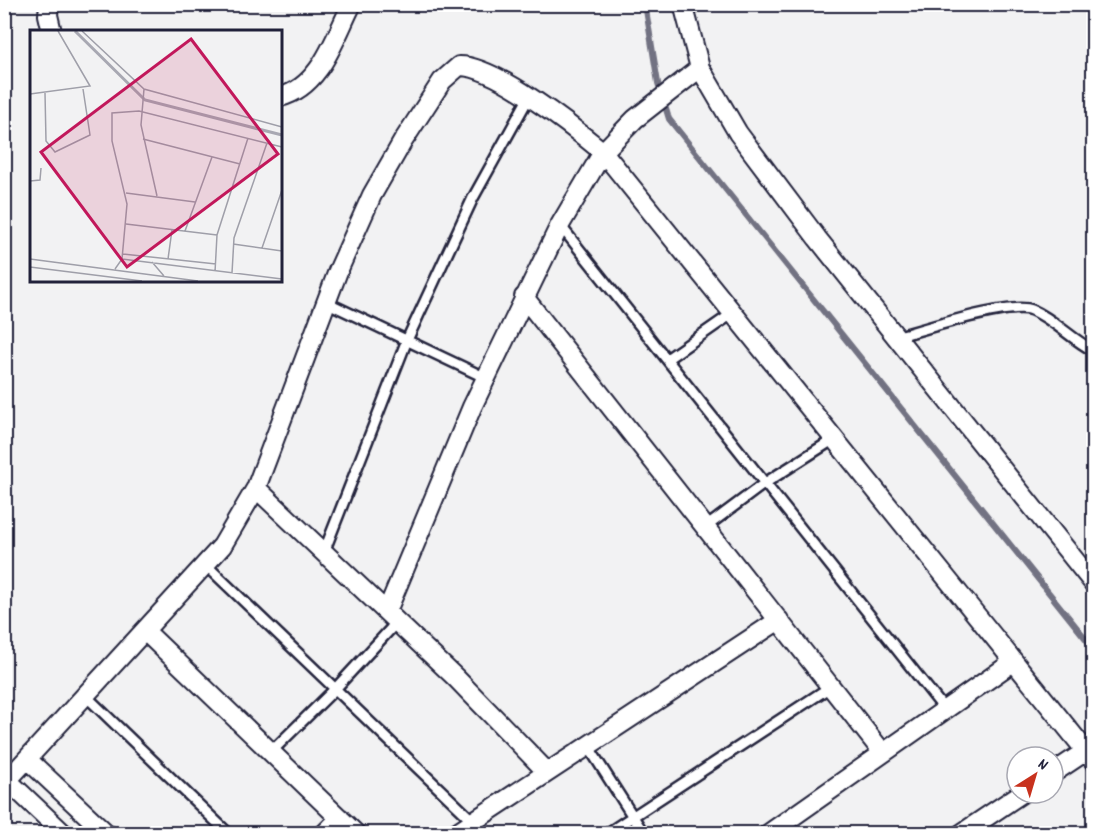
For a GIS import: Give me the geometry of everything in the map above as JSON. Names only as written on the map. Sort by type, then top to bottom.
[{"type":"street","points":[[49,4],[48,15],[52,30]]},
{"type":"street","points":[[282,96],[305,85],[316,73],[352,4]]},
{"type":"street","points":[[682,4],[694,73],[896,337],[1094,584]]},
{"type":"street","points":[[64,834],[6,782],[222,546],[256,488],[326,302],[372,195],[403,141],[451,72],[459,66],[470,66],[529,97],[563,119],[603,152],[1090,756],[1065,767]]},
{"type":"street","points":[[392,617],[486,378],[560,225],[603,152],[635,120],[694,73]]},
{"type":"street","points":[[524,297],[883,753]]},
{"type":"street","points":[[256,488],[392,617],[547,772]]},
{"type":"street","points":[[454,834],[779,620]]},
{"type":"street","points":[[145,630],[356,834]]},
{"type":"street","points":[[768,834],[1013,662]]},
{"type":"street","points":[[28,760],[107,834]]},
{"type":"street","points":[[961,834],[1005,804]]},
{"type":"street","points":[[324,834],[340,818]]},
{"type":"lane","points":[[324,552],[407,340],[473,198],[529,97]]},
{"type":"lane","points":[[560,225],[945,710]]},
{"type":"lane","points":[[326,302],[486,378]]},
{"type":"lane","points":[[896,337],[1001,310],[1028,308],[1094,351]]},
{"type":"lane","points":[[667,359],[733,313]]},
{"type":"lane","points":[[706,527],[765,483],[834,439]]},
{"type":"lane","points":[[205,564],[472,821]]},
{"type":"lane","points":[[271,752],[336,689],[392,617]]},
{"type":"lane","points":[[606,834],[830,687]]},
{"type":"lane","points":[[86,696],[229,834]]},
{"type":"lane","points":[[588,746],[644,834]]},
{"type":"waterway","points":[[645,4],[658,83],[669,119],[1094,649]]}]
